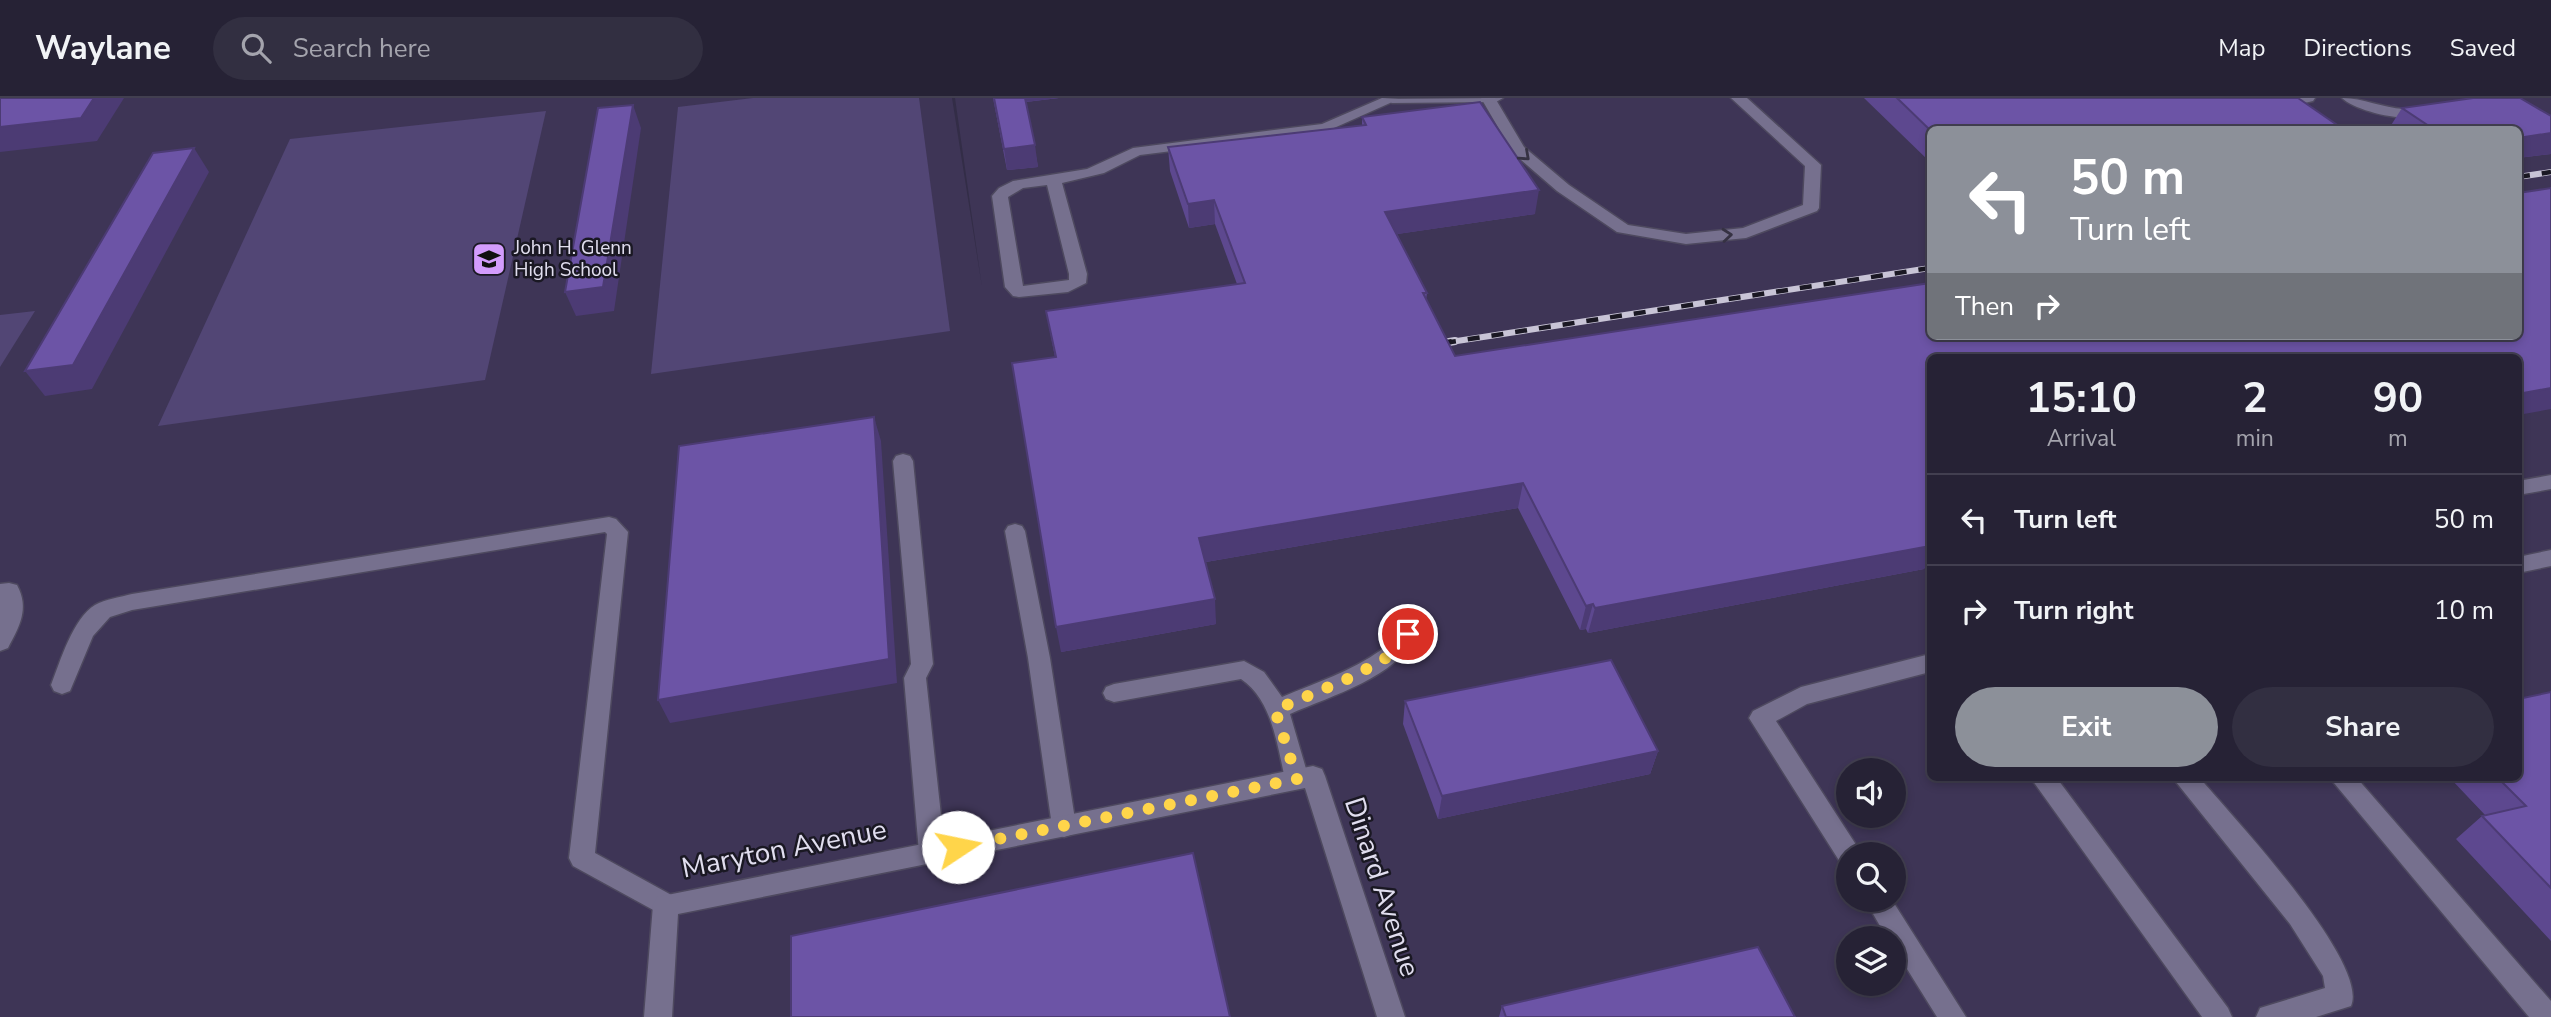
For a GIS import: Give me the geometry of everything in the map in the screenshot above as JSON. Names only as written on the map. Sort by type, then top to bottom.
[{"type":"street","points":[[1053,179],[1077,283],[1068,287],[1019,292],[1014,287],[1000,196],[1005,190],[1016,186],[1108,167],[1121,156],[1138,151],[1325,128],[1392,99],[1496,98]]},
{"type":"street","points":[[1488,99],[1518,150],[1563,188],[1623,229],[1686,239],[1746,233],[1811,208],[1814,165],[1738,98]]},
{"type":"street","points":[[2289,100],[2308,98]]},
{"type":"street","points":[[2349,98],[2367,107],[2401,115],[2442,110]]},
{"type":"street","points":[[2289,100],[2312,116]]},
{"type":"street","points":[[903,461],[922,664],[915,678],[932,852]]},
{"type":"street","points":[[2522,487],[2551,482]]},
{"type":"street","points":[[62,685],[84,632],[102,611],[132,602],[609,524],[618,532],[582,858],[666,905]]},
{"type":"street","points":[[1015,531],[1039,658],[1064,826]]},
{"type":"street","points":[[2522,564],[2551,558]]},
{"type":"street","points":[[0,592],[9,591],[13,617],[0,642]]},
{"type":"street","points":[[1275,710],[1354,676],[1391,655],[1408,634]]},
{"type":"street","points":[[1841,842],[1761,718],[1801,696],[1927,664]]},
{"type":"street","name":"Dinard Avenue","points":[[1114,693],[1244,670],[1256,676],[1268,689],[1305,778],[1391,1017]]},
{"type":"street","name":"Maryton Avenue","points":[[658,1017],[666,905],[1305,778]]},
{"type":"street","points":[[2045,781],[2218,1017]]},
{"type":"street","points":[[2187,781],[2299,916],[2334,972],[2341,997],[2270,1017]]},
{"type":"street","points":[[2344,781],[2547,1017]]},
{"type":"street","points":[[1886,912],[1952,1017]]},
{"type":"shaded area","points":[[0,98],[952,98],[982,287],[955,98],[2551,98],[2551,1017],[0,1017]]},
{"type":"shaded area","points":[[753,98],[919,98],[950,331],[651,374],[678,107]]},
{"type":"shaded area","points":[[546,111],[485,380],[158,426],[290,139]]},
{"type":"shaded area","points":[[35,311],[0,367],[0,315]]},
{"type":"building","points":[[0,98],[94,98],[81,118],[0,127]]},
{"type":"building","points":[[994,98],[1025,98],[1035,145],[1004,149]]},
{"type":"building","points":[[1897,98],[2298,98],[2339,126],[1927,126]]},
{"type":"building","points":[[2473,98],[2520,98],[2551,116],[2551,133],[2522,137],[2522,126],[2429,126],[2402,108]]},
{"type":"building","points":[[1480,102],[1539,190],[1385,212],[1427,293],[1423,293],[1455,356],[1927,283],[1927,340],[2522,340],[2522,192],[2551,188],[2551,388],[2522,393],[2522,354],[1927,354],[1927,547],[1595,608],[1593,604],[1586,606],[1523,483],[1199,538],[1215,599],[1056,627],[1012,363],[1056,357],[1046,311],[1245,283],[1214,200],[1188,204],[1168,147],[1366,125],[1362,117]]},
{"type":"building","points":[[633,105],[603,287],[565,292],[598,108]]},
{"type":"building","points":[[194,148],[73,365],[25,371],[153,153]]},
{"type":"building","points":[[874,417],[889,659],[658,700],[679,446]]},
{"type":"building","points":[[1611,660],[1658,751],[1442,796],[1405,701]]},
{"type":"building","points":[[2551,692],[2551,888],[2482,816],[2526,806],[2501,781],[2522,781],[2522,698]]},
{"type":"building","points":[[1193,853],[1230,1017],[791,1017],[791,936]]},
{"type":"building","points":[[1758,947],[1795,1017],[1506,1017],[1502,1006]]},
{"type":"railway","points":[[2522,176],[2551,172]]},
{"type":"railway","points":[[1444,343],[1927,268]]},
{"type":"railway","points":[[1437,344],[1455,341]]},
{"type":"place","name":"John H. Glenn High School","points":[[489,259]]},
{"type":"route","points":[[958,847],[1297,779],[1275,710],[1328,689],[1391,655],[1408,634]]}]
